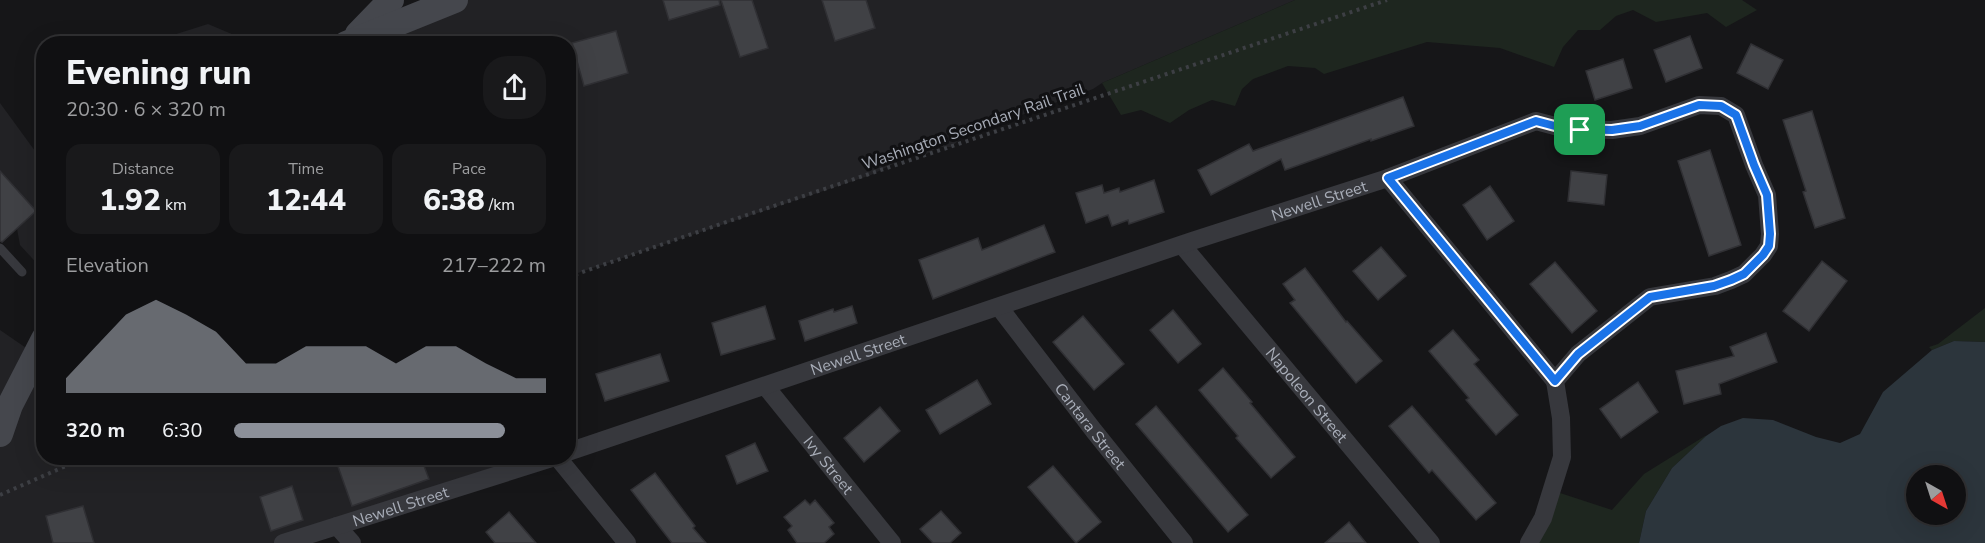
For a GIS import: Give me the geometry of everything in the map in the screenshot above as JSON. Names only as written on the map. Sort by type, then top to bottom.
[{"type":"main road","points":[[355,36],[391,0]]},
{"type":"main road","points":[[364,36],[455,0]]},
{"type":"main road","points":[[0,434],[10,405],[36,354]]},
{"type":"main road","points":[[0,388],[26,372]]},
{"type":"street","name":"Newell Street","points":[[576,449],[1388,178],[1536,121],[1566,129],[1612,130],[1640,126],[1699,105],[1721,106],[1736,115],[1767,195],[1770,234],[1769,246],[1763,255],[1744,274],[1731,280],[1714,286],[1650,297],[1578,354],[1555,381]]},
{"type":"street","points":[[1388,178],[1555,381],[1561,418],[1562,458],[1543,518],[1528,543]]},
{"type":"street","name":"Napoleon Street","points":[[1182,245],[1431,543]]},
{"type":"street","name":"Cantara Street","points":[[999,308],[1184,543]]},
{"type":"street","name":"Ivy Street","points":[[766,387],[892,543]]},
{"type":"street","name":"Newell Street","points":[[283,543],[530,465]]},
{"type":"street","points":[[564,465],[627,543]]},
{"type":"street","points":[[337,526],[352,543]]},
{"type":"lane","points":[[0,248],[22,272]]},
{"type":"path","name":"Washington Secondary Rail Trail","points":[[576,274],[1387,0]]},
{"type":"path","points":[[0,495],[68,465]]},
{"type":"shaded area","points":[[460,0],[1295,0],[1102,83],[1093,89],[964,136],[951,147],[938,147],[923,156],[909,156],[871,175],[576,274],[576,36],[374,36]]},
{"type":"shaded area","points":[[1295,0],[1742,0],[1757,10],[1726,27],[1707,13],[1656,22],[1633,10],[1616,16],[1600,30],[1578,30],[1563,47],[1554,67],[1500,48],[1427,42],[1324,74],[1315,68],[1288,66],[1253,79],[1242,89],[1235,106],[1212,100],[1189,110],[1170,123],[1141,110],[1121,115],[1102,83]]},
{"type":"shaded area","points":[[208,24],[236,36],[170,36]]},
{"type":"shaded area","points":[[0,103],[36,150],[36,262],[20,245],[14,212],[0,189]]},
{"type":"shaded area","points":[[1985,308],[1985,342],[1954,341],[1932,350],[1929,347],[1938,344]]},
{"type":"shaded area","points":[[0,330],[32,352],[36,349],[36,465],[505,465],[289,543],[0,543]]},
{"type":"shaded area","points":[[1954,341],[1985,342],[1985,543],[1639,543],[1646,511],[1672,468],[1706,436],[1721,426],[1743,418],[1773,420],[1816,437],[1840,443],[1860,434],[1883,392],[1932,350]]},
{"type":"shaded area","points":[[1705,436],[1672,468],[1646,511],[1639,543],[1530,543],[1554,491],[1612,510],[1644,474]]},
{"type":"building","points":[[663,0],[719,0],[720,5],[669,20]]},
{"type":"building","points":[[721,0],[752,0],[768,48],[740,57]]},
{"type":"building","points":[[822,0],[866,0],[875,28],[835,41]]},
{"type":"building","points":[[616,31],[628,73],[584,86],[576,57],[576,42]]},
{"type":"building","points":[[1690,36],[1702,68],[1666,82],[1654,50]]},
{"type":"building","points":[[1751,44],[1783,60],[1768,89],[1737,73]]},
{"type":"building","points":[[1623,59],[1632,88],[1595,100],[1586,71]]},
{"type":"building","points":[[1403,97],[1414,126],[1285,170],[1281,159],[1211,195],[1198,170],[1249,144],[1253,151]]},
{"type":"building","points":[[1812,111],[1845,218],[1815,228],[1803,192],[1806,191],[1783,120]]},
{"type":"building","points":[[1710,150],[1741,245],[1709,256],[1678,161]]},
{"type":"building","points":[[0,171],[36,211],[2,242],[0,241]]},
{"type":"building","points":[[1571,171],[1607,175],[1604,205],[1568,201]]},
{"type":"building","points":[[1154,180],[1164,212],[1129,224],[1128,220],[1112,226],[1108,215],[1086,223],[1076,193],[1102,185],[1104,193],[1119,188],[1120,192]]},
{"type":"building","points":[[1490,186],[1514,221],[1487,240],[1463,205]]},
{"type":"building","points":[[1044,225],[1055,252],[933,299],[919,260],[978,238],[982,250]]},
{"type":"building","points":[[1381,247],[1406,276],[1378,300],[1353,271]]},
{"type":"building","points":[[1822,261],[1847,281],[1809,331],[1783,311]]},
{"type":"building","points":[[1555,262],[1597,311],[1572,333],[1530,284]]},
{"type":"building","points":[[1305,268],[1346,322],[1382,361],[1356,383],[1290,303],[1295,300],[1283,284]]},
{"type":"building","points":[[765,306],[775,339],[721,355],[712,323]]},
{"type":"building","points":[[852,306],[857,323],[805,341],[799,321],[833,309],[834,312]]},
{"type":"building","points":[[1173,310],[1201,344],[1178,363],[1150,330]]},
{"type":"building","points":[[1083,316],[1124,364],[1094,390],[1053,342]]},
{"type":"building","points":[[1453,330],[1479,360],[1474,364],[1518,415],[1496,435],[1466,400],[1469,398],[1429,351]]},
{"type":"building","points":[[1766,333],[1777,362],[1719,384],[1721,394],[1684,404],[1676,371],[1734,356],[1730,347]]},
{"type":"building","points":[[660,354],[669,381],[605,401],[596,374]]},
{"type":"building","points":[[1223,368],[1295,457],[1271,478],[1199,390]]},
{"type":"building","points":[[977,380],[991,404],[940,434],[926,410]]},
{"type":"building","points":[[1638,382],[1658,412],[1621,438],[1600,409]]},
{"type":"building","points":[[1156,406],[1248,515],[1228,532],[1136,424]]},
{"type":"building","points":[[1412,406],[1496,503],[1476,520],[1432,470],[1429,473],[1389,426]]},
{"type":"building","points":[[880,407],[900,431],[864,462],[844,438]]},
{"type":"building","points":[[755,443],[768,471],[737,484],[726,456]]},
{"type":"building","points":[[337,465],[424,465],[429,479],[352,506]]},
{"type":"building","points":[[1053,466],[1101,522],[1076,543],[1028,487]]},
{"type":"building","points":[[655,473],[706,543],[672,543],[631,490]]},
{"type":"building","points":[[292,486],[303,520],[271,531],[260,497]]},
{"type":"building","points":[[805,500],[810,505],[815,500],[834,523],[829,527],[834,534],[824,543],[797,543],[788,530],[792,526],[784,517]]},
{"type":"building","points":[[83,506],[94,543],[53,543],[46,516]]},
{"type":"building","points":[[941,511],[961,533],[950,543],[933,543],[920,529]]},
{"type":"building","points":[[509,512],[536,543],[495,543],[486,532]]},
{"type":"building","points":[[1349,522],[1366,543],[1325,543]]},
{"type":"route","points":[[1699,105],[1721,106],[1730,110],[1739,121],[1767,195],[1769,246],[1744,274],[1731,280],[1692,291],[1650,297],[1578,354],[1555,381],[1388,178],[1536,121],[1566,129],[1580,130],[1612,130],[1640,126],[1699,105]]}]
